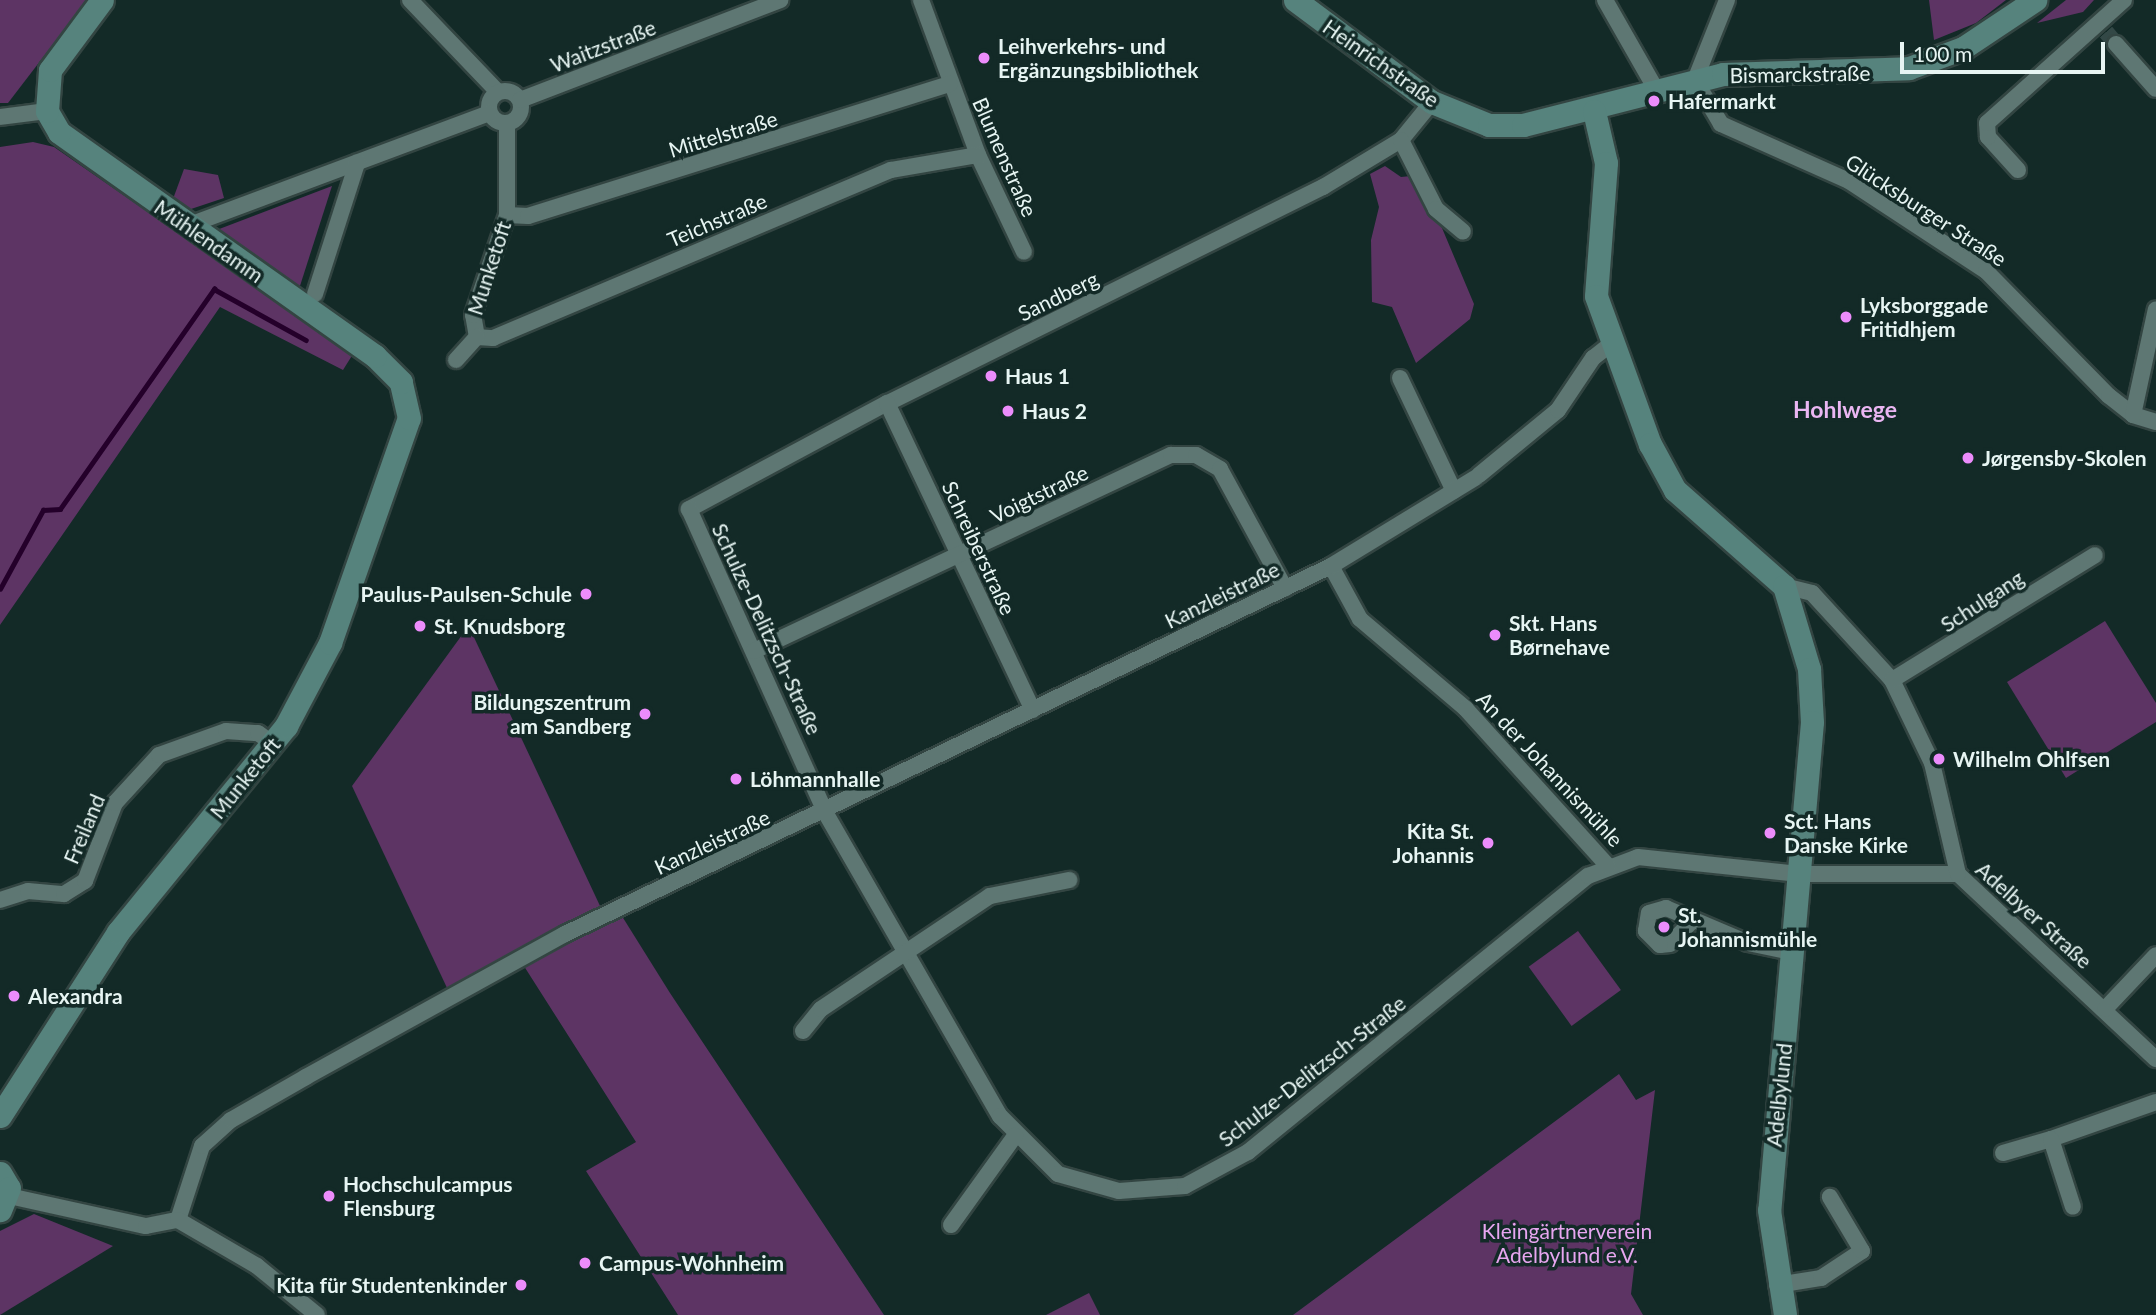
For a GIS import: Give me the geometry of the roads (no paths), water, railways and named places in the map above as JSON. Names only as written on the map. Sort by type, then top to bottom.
[{"type":"street","points":[[0,117],[47,111],[55,57],[102,0]]},
{"type":"street","points":[[410,0],[498,92],[520,100],[519,115],[507,123],[489,113]]},
{"type":"street","name":"Waitzstraße","points":[[520,100],[780,0]]},
{"type":"street","name":"Blumenstraße","points":[[920,0],[978,155],[1024,252]]},
{"type":"street","name":"Heinrichstraße","points":[[1295,0],[1432,102],[1489,125],[1594,111]]},
{"type":"street","points":[[1605,0],[1658,93]]},
{"type":"street","points":[[1695,80],[1727,0]]},
{"type":"street","name":"Bismarckstraße","points":[[1594,111],[1695,80],[1909,68],[1963,48],[2035,0]]},
{"type":"street","points":[[2018,170],[1984,130],[2107,33],[2124,0]]},
{"type":"street","points":[[2107,33],[2156,89]]},
{"type":"street","name":"Glücksburger Straße","points":[[1695,80],[1709,111],[1735,133],[1849,181],[1986,271],[2133,415],[2156,422]]},
{"type":"street","name":"Mittelstraße","points":[[507,215],[528,216],[950,84]]},
{"type":"street","points":[[187,226],[489,113],[498,92]]},
{"type":"street","name":"Sandberg","points":[[689,509],[887,403],[1323,187],[1401,140],[1432,102]]},
{"type":"street","name":"Mühlendamm","points":[[47,111],[78,150],[375,356],[408,399]]},
{"type":"street","points":[[1594,111],[1606,163],[1596,296],[1611,344],[1650,444],[1675,489],[1784,586]]},
{"type":"street","name":"Munketoft","points":[[456,360],[477,338],[473,315],[507,215],[507,123]]},
{"type":"street","points":[[1401,140],[1436,209],[1463,232]]},
{"type":"street","name":"Teichstraße","points":[[477,338],[494,338],[891,170],[978,155]]},
{"type":"street","points":[[314,294],[357,163]]},
{"type":"street","points":[[2133,415],[2150,369],[2156,309]]},
{"type":"street","name":"Kanzleistraße","points":[[178,1220],[202,1146],[231,1120],[565,934],[825,812],[1331,566],[1477,477],[1558,410],[1594,358],[1611,344]]},
{"type":"street","points":[[1400,379],[1454,491]]},
{"type":"street","name":"Munketoft","points":[[0,1116],[118,932],[273,744],[330,643],[405,437],[408,399]]},
{"type":"street","name":"Schreiberstraße","points":[[887,403],[1033,710]]},
{"type":"street","name":"Voigtstraße","points":[[754,651],[1160,459],[1196,455],[1230,483],[1285,588]]},
{"type":"street","name":"Schulze-Delitzsch-Straße","points":[[689,509],[825,812],[1015,1136],[1058,1174],[1119,1191],[1148,1193],[1208,1176],[1276,1130],[1608,866]]},
{"type":"street","name":"Schulgang","points":[[1892,680],[2095,555]]},
{"type":"street","name":"An der Johannismühle","points":[[1331,566],[1360,619],[1466,709],[1608,866],[1670,857],[1799,874],[1958,874]]},
{"type":"street","name":"Adelbyer Straße","points":[[1784,586],[1812,593],[1892,680],[1932,764],[1958,874],[2156,1059]]},
{"type":"street","name":"Adelbylund","points":[[1784,586],[1800,625],[1810,682],[1799,874],[1769,1210],[1777,1285],[1785,1315]]},
{"type":"street","name":"Freiland","points":[[0,900],[28,891],[64,894],[85,881],[115,803],[159,755],[226,731],[258,733],[273,744]]},
{"type":"street","points":[[803,1031],[821,1009],[1002,890],[1069,880]]},
{"type":"street","points":[[1698,922],[1792,952]]},
{"type":"street","points":[[2105,1009],[2156,955]]},
{"type":"street","points":[[2003,1153],[2155,1110]]},
{"type":"street","points":[[951,1226],[1015,1136]]},
{"type":"street","points":[[2051,1139],[2073,1207]]},
{"type":"street","points":[[0,1173],[4,1203],[146,1226],[178,1220],[240,1255],[317,1315]]},
{"type":"street","points":[[1777,1285],[1821,1279],[1862,1251],[1829,1197]]},
{"type":"waterway","points":[[0,589],[43,510],[60,509],[214,289],[306,340]]},
{"type":"tunnel","points":[[2106,32],[2116,44]]},
{"type":"place","name":"Leihverkehrs- und Ergänzungsbibliothek","points":[[984,58]]},
{"type":"place","name":"Hafermarkt","points":[[1654,101]]},
{"type":"place","name":"Lyksborggade Fritidhjem","points":[[1846,317]]},
{"type":"place","name":"Haus 1","points":[[991,376]]},
{"type":"place","name":"Haus 2","points":[[1008,411]]},
{"type":"place","name":"Jørgensby-Skolen","points":[[1968,458]]},
{"type":"place","name":"Paulus-Paulsen-Schule","points":[[586,594]]},
{"type":"place","name":"St. Knudsborg","points":[[420,626]]},
{"type":"place","name":"Skt. Hans Børnehave","points":[[1495,635]]},
{"type":"place","name":"Bildungszentrum am Sandberg","points":[[645,714]]},
{"type":"place","name":"Wilhelm Ohlfsen","points":[[1939,759]]},
{"type":"place","name":"Löhmannhalle","points":[[736,779]]},
{"type":"place","name":"Sct. Hans Danske Kirke","points":[[1770,833]]},
{"type":"place","name":"Kita St. Johannis","points":[[1488,843]]},
{"type":"place","name":"St. Johannismühle","points":[[1664,927]]},
{"type":"place","name":"Alexandra","points":[[14,996]]},
{"type":"place","name":"Hochschulcampus Flensburg","points":[[329,1196]]},
{"type":"place","name":"Campus-Wohnheim","points":[[585,1263]]},
{"type":"place","name":"Kita für Studentenkinder","points":[[521,1285]]},
{"type":"district","name":"Hohlwege","points":[[1845,409]]},
{"type":"park label","name":"Kleingärtnerverein Adelbylund e.V.","points":[[1567,1243]]}]
